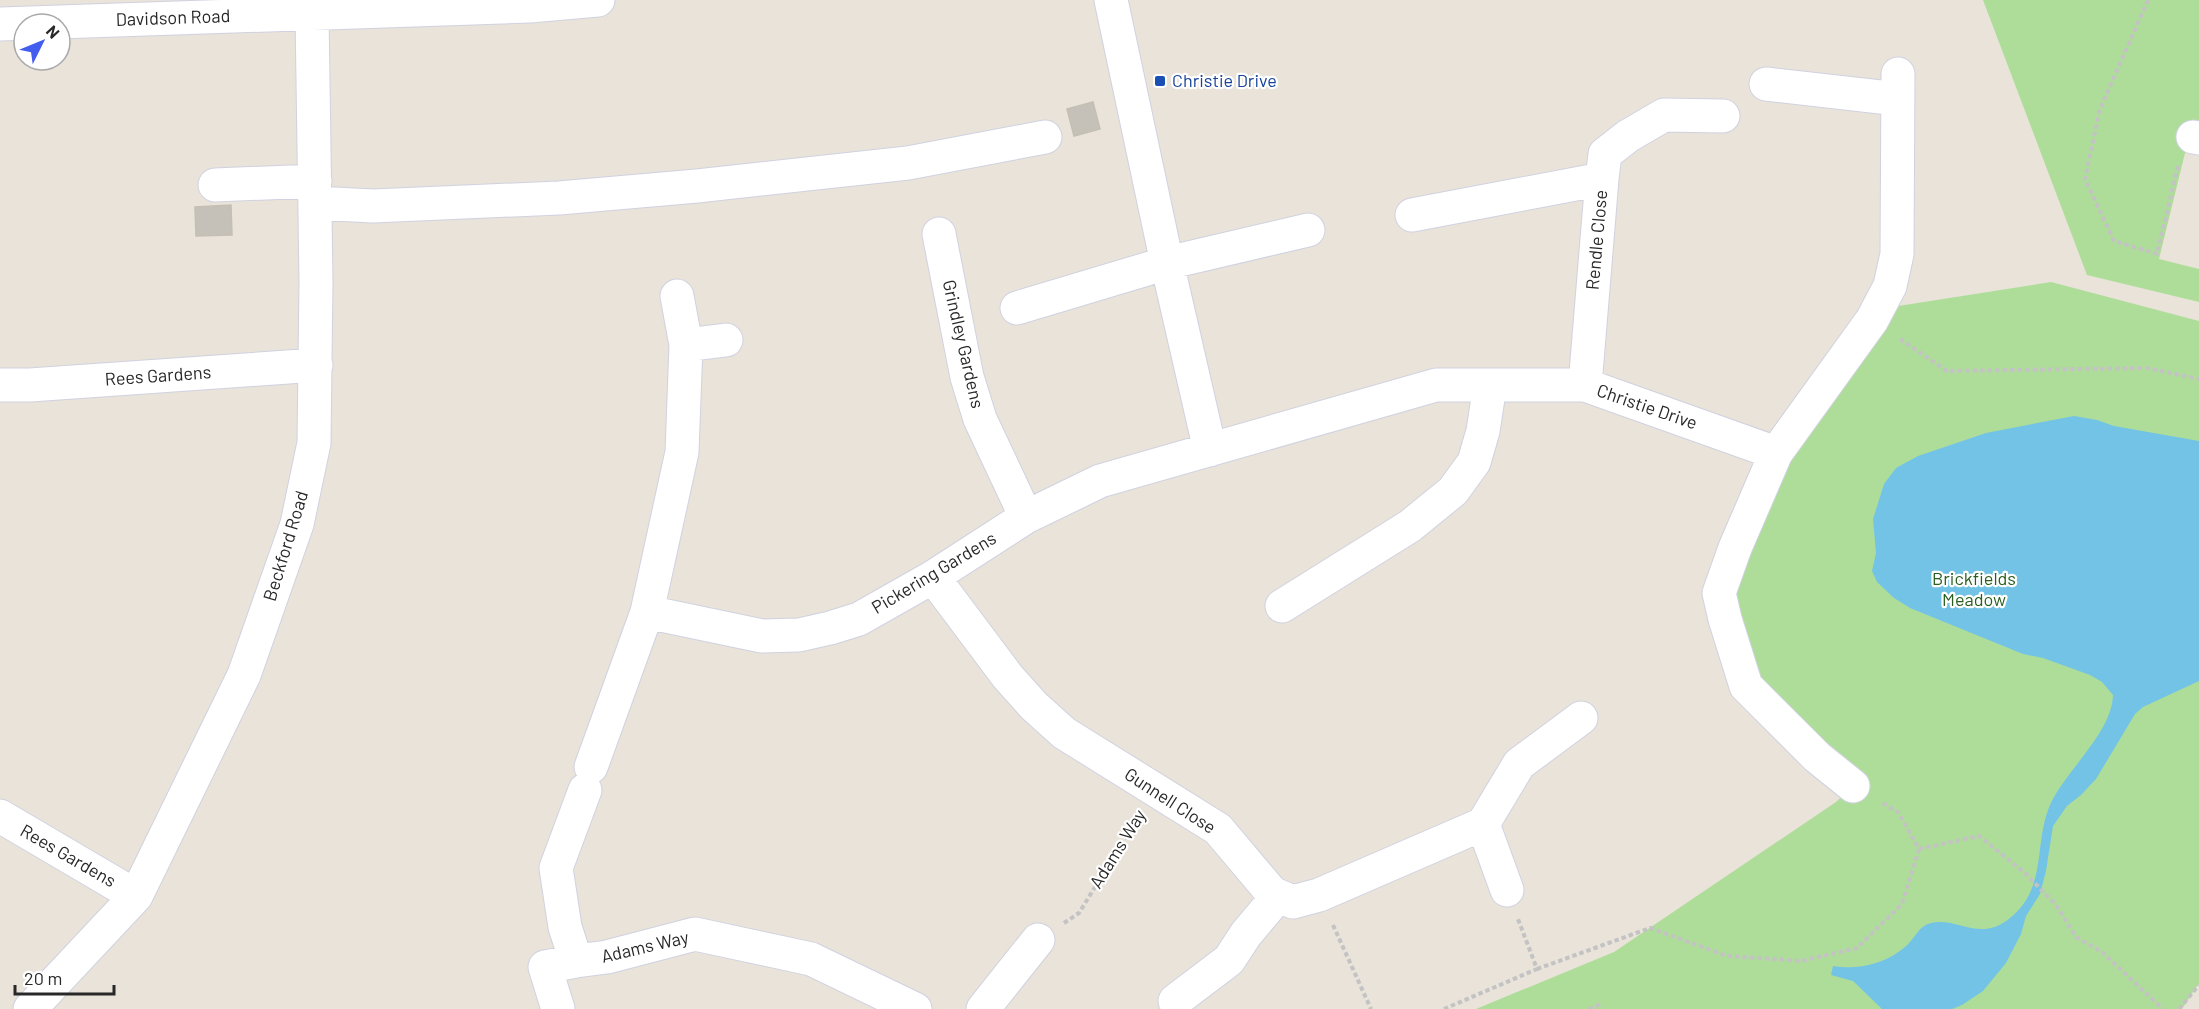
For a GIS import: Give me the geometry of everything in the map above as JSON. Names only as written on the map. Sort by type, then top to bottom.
[{"type":"street","name":"Davidson Road","points":[[0,24],[530,6],[598,0]]},
{"type":"street","points":[[1111,0],[1167,263],[1210,450]]},
{"type":"street","name":"Beckford Road","points":[[30,1009],[136,896],[244,675],[297,524],[314,443],[316,365],[312,14]]},
{"type":"street","points":[[1766,84],[1898,86],[1897,254],[1890,286],[1872,320],[1776,453],[1735,548],[1719,592],[1746,686],[1816,757],[1853,786]]},
{"type":"street","points":[[1602,179],[1605,154],[1628,136],[1664,115],[1723,116]]},
{"type":"street","points":[[215,185],[315,192],[373,206],[559,198],[908,163],[1045,137]]},
{"type":"street","name":"Rendle Close","points":[[1412,215],[1602,179],[1585,385]]},
{"type":"street","points":[[1017,308],[1167,263],[1308,230]]},
{"type":"street","name":"Grindley Gardens","points":[[939,234],[967,377],[980,419],[1026,517]]},
{"type":"street","points":[[647,612],[682,452],[686,345],[677,296]]},
{"type":"street","points":[[686,345],[726,340]]},
{"type":"street","name":"Rees Gardens","points":[[0,385],[30,385],[316,365]]},
{"type":"street","name":"Christie Drive","points":[[1210,450],[1436,385],[1585,385],[1776,453]]},
{"type":"street","points":[[1282,606],[1410,526],[1454,491],[1474,462],[1483,431],[1490,385]]},
{"type":"street","name":"Pickering Gardens","points":[[647,612],[762,636],[799,635],[859,619],[933,577],[1026,517],[1100,481],[1210,450]]},
{"type":"street","name":"Gunnell Close","points":[[933,577],[1008,678],[1034,706],[1064,733],[1218,829],[1272,893],[1278,896]]},
{"type":"street","name":"Adams Way","points":[[647,612],[556,868],[565,927],[576,961],[607,957],[694,934],[811,959],[915,1009]]},
{"type":"street","points":[[1174,1001],[1229,960],[1246,934],[1278,896],[1293,902],[1319,895],[1483,824],[1519,764],[1581,718]]},
{"type":"street","name":"Rees Gardens","points":[[0,816],[136,896]]},
{"type":"street","points":[[1483,824],[1507,890]]},
{"type":"street","points":[[983,1009],[1038,940]]},
{"type":"street","points":[[558,1009],[545,968],[576,961]]},
{"type":"path","points":[[2148,0],[2100,109],[2085,178],[2114,241],[2157,254],[2182,150],[2196,137]]},
{"type":"path","points":[[1872,320],[1947,371],[2147,368],[2199,379]]},
{"type":"path","points":[[1444,1009],[1537,969],[1650,928],[1727,956],[1801,961],[1857,948],[1902,904],[1919,849],[1898,812],[1853,786]]},
{"type":"path","name":"Adams Way","points":[[1038,940],[1079,913],[1154,791]]},
{"type":"path","points":[[1919,849],[1979,836],[2025,873],[2056,904],[2076,937],[2102,952],[2163,1009]]},
{"type":"path","points":[[1507,890],[1537,969]]},
{"type":"path","points":[[1319,895],[1371,1009]]},
{"type":"path","points":[[2179,1009],[2199,985]]},
{"type":"path","points":[[1589,1009],[1601,1004]]},
{"type":"green space","points":[[1983,0],[2199,0],[2199,121],[2190,120],[2186,149],[2159,259],[2199,269],[2199,302],[2087,275]]},
{"type":"green space","name":"Brickfields Meadow","points":[[2051,282],[2199,321],[2199,983],[2182,1009],[1476,1009],[1614,952],[1836,802],[1853,786],[1751,683],[1703,592],[1892,307]]},
{"type":"water","points":[[2074,416],[2114,426],[2199,441],[2199,681],[2143,707],[2135,714],[2096,779],[2067,806],[2053,826],[2040,894],[2026,916],[2021,934],[2006,963],[1983,991],[1952,1009],[1882,1009],[1853,981],[1831,975],[1833,966],[1852,967],[1880,962],[1905,947],[1923,927],[1931,923],[1951,923],[1979,929],[1999,925],[2010,918],[2022,906],[2035,879],[2045,820],[2050,805],[2066,779],[2097,738],[2111,709],[2113,695],[2102,682],[2090,675],[2043,658],[2023,654],[1910,608],[1894,598],[1877,582],[1872,571],[1876,553],[1873,519],[1884,484],[1896,468],[1918,456],[1986,433]]},
{"type":"building","points":[[1093,102],[1100,129],[1074,136],[1067,109]]},
{"type":"building","points":[[231,205],[232,235],[196,236],[195,207]]},
{"type":"place","name":"Christie Drive","points":[[1160,81]]}]
